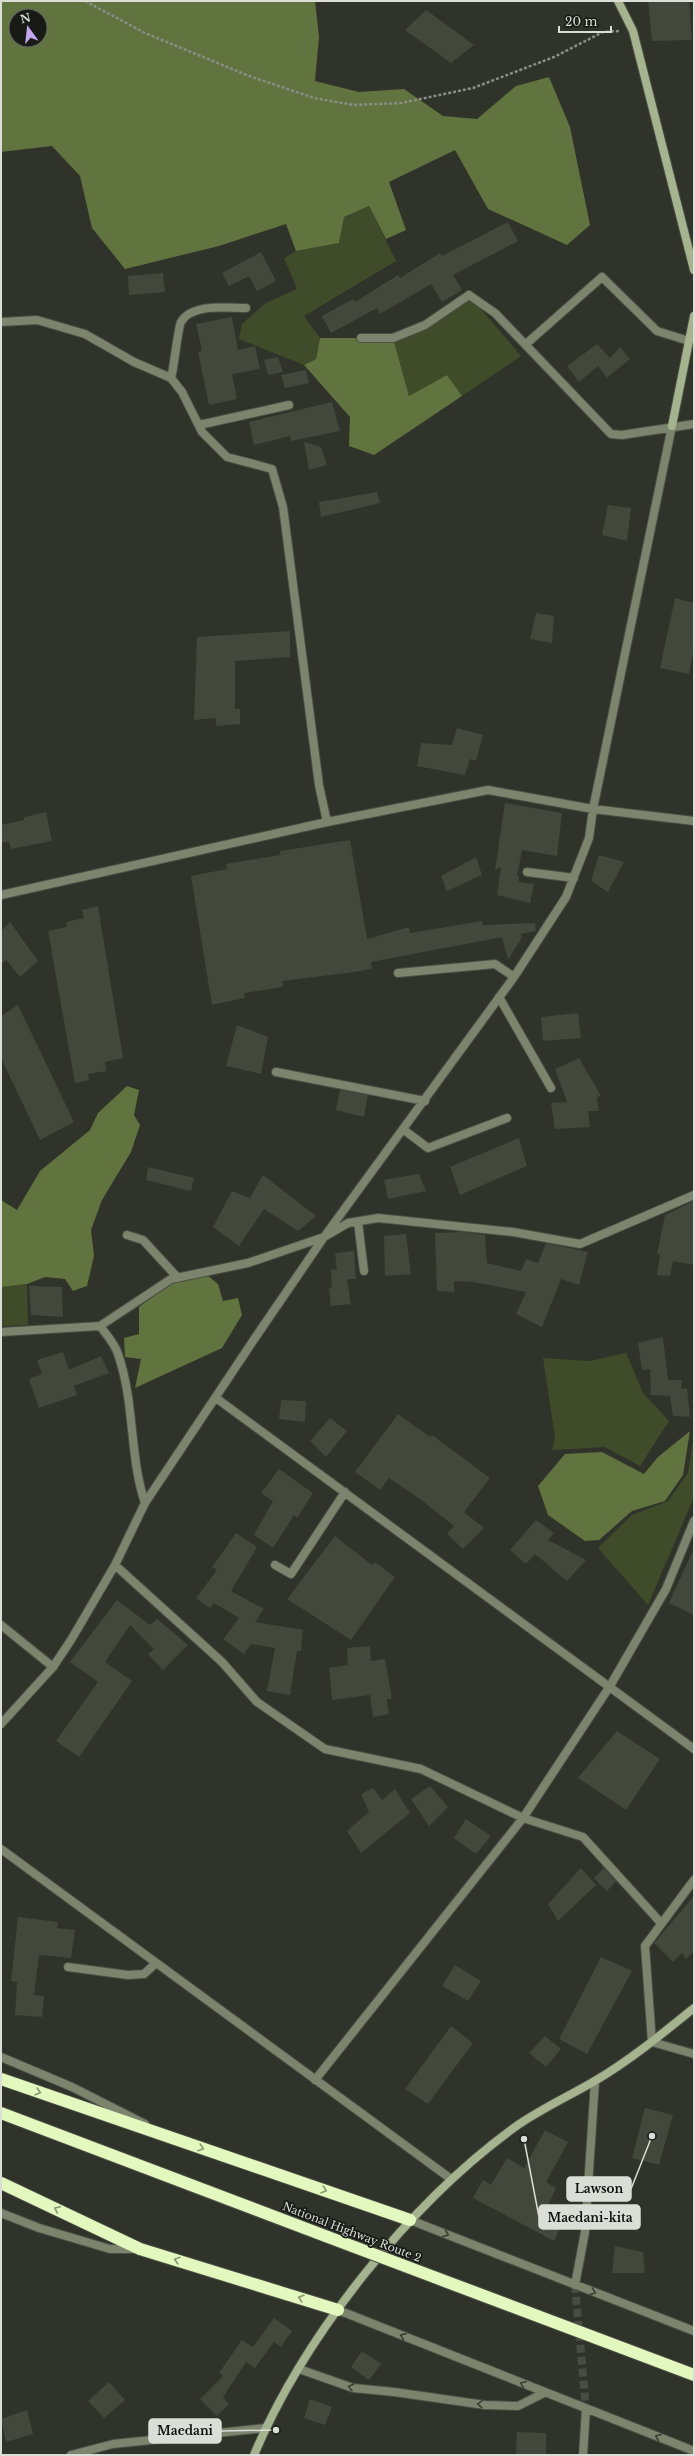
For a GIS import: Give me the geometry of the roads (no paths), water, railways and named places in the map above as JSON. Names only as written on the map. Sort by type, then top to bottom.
[{"type":"highway","points":[[1,2079],[410,2220]]},
{"type":"highway","name":"National Highway Route 2","points":[[1,2113],[694,2376]]},
{"type":"highway","points":[[1,2183],[140,2249],[338,2310]]},
{"type":"street","points":[[618,1],[633,31],[694,270]]},
{"type":"street","points":[[526,344],[602,277],[657,331],[689,341]]},
{"type":"street","points":[[361,338],[393,338],[425,325],[469,295],[495,312],[611,434],[622,435],[672,426],[694,424]]},
{"type":"street","points":[[171,378],[180,323],[190,314],[207,309],[246,308]]},
{"type":"street","points":[[1,1724],[53,1667],[71,1640],[115,1565],[146,1503],[324,1237],[404,1130],[514,977],[566,897],[589,838],[593,809],[694,316]]},
{"type":"street","points":[[1,322],[37,320],[85,334],[134,362],[171,378],[182,392],[199,425],[228,457],[272,469],[283,507],[319,785],[327,822]]},
{"type":"street","points":[[199,425],[289,405]]},
{"type":"street","points":[[1,895],[327,822],[488,790],[593,809],[694,821]]},
{"type":"street","points":[[528,872],[574,878]]},
{"type":"street","points":[[398,973],[495,964],[514,977]]},
{"type":"street","points":[[499,997],[551,1088]]},
{"type":"street","points":[[276,1072],[425,1101]]},
{"type":"street","points":[[404,1130],[428,1148],[507,1118]]},
{"type":"street","points":[[1,1332],[100,1326],[171,1279],[248,1263],[324,1237],[348,1223],[386,1219],[512,1232],[580,1244],[694,1195]]},
{"type":"street","points":[[358,1222],[364,1271]]},
{"type":"street","points":[[127,1235],[143,1240],[178,1278]]},
{"type":"street","points":[[100,1326],[118,1353],[127,1389],[136,1462],[146,1503]]},
{"type":"street","points":[[216,1398],[694,1749]]},
{"type":"street","points":[[275,1565],[291,1574],[345,1492]]},
{"type":"street","points":[[315,2080],[523,1818],[610,1686],[666,1589],[694,1521]]},
{"type":"street","points":[[115,1565],[222,1662],[257,1702],[325,1749],[421,1768],[523,1818],[583,1837],[662,1923]]},
{"type":"street","points":[[1,1625],[53,1667]]},
{"type":"street","points":[[1,1849],[451,2179]]},
{"type":"street","points":[[652,2042],[645,1946],[694,1880]]},
{"type":"street","points":[[68,1967],[128,1975],[144,1974],[156,1963]]},
{"type":"street","points":[[254,2455],[265,2428],[299,2370],[338,2310],[410,2220],[451,2179],[516,2127],[595,2081],[652,2042],[694,2008]]},
{"type":"street","points":[[652,2042],[694,2054]]},
{"type":"street","points":[[1,2057],[72,2087],[173,2138]]},
{"type":"street","points":[[575,2285],[585,2232],[595,2081]]},
{"type":"street","points":[[1,2213],[39,2228],[110,2249],[140,2249]]},
{"type":"street","points":[[410,2220],[694,2330]]},
{"type":"street","points":[[338,2310],[544,2393],[694,2451]]},
{"type":"street","points":[[299,2370],[353,2388],[394,2392],[485,2405],[518,2406],[544,2393]]},
{"type":"street","points":[[583,2455],[586,2409]]},
{"type":"street","points":[[71,2455],[113,2444],[265,2428]]},
{"type":"tunnel","points":[[575,2285],[586,2409]]},
{"type":"place","name":"Lawson","points":[[652,2136]]},
{"type":"place","name":"Maedani-kita","points":[[524,2139]]},
{"type":"place","name":"Maedani","points":[[276,2430]]}]
